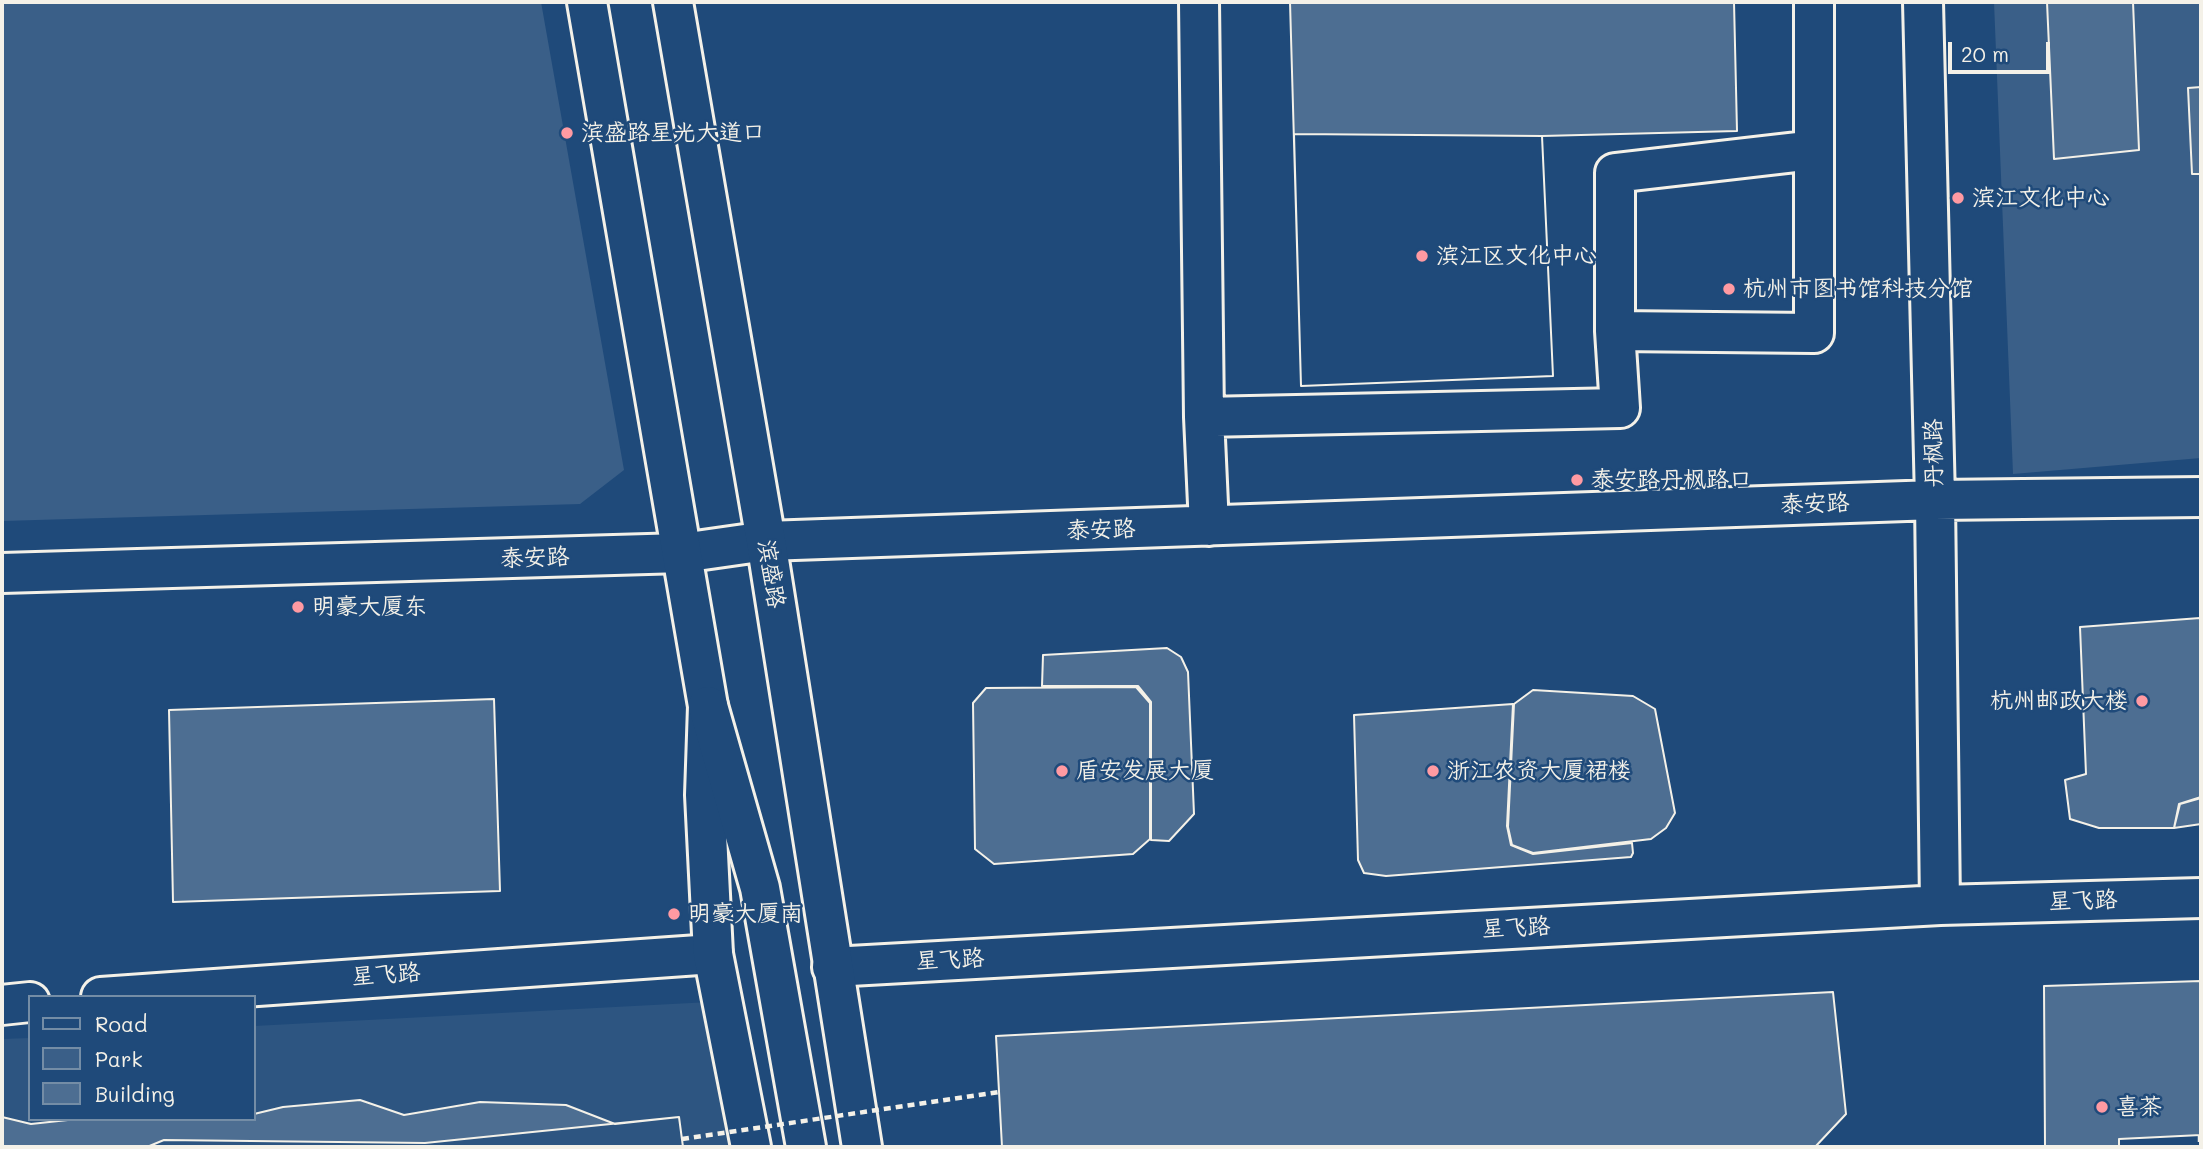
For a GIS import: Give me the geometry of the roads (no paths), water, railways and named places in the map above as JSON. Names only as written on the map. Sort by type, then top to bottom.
[{"type":"main road","points":[[587,2],[708,706],[760,888],[806,1147]]},
{"type":"main road","name":"滨盛路","points":[[673,2],[766,541],[862,1147]]},
{"type":"main road","points":[[1199,2],[1204,417],[1209,526]]},
{"type":"main road","points":[[1615,331],[1814,333],[1814,2]]},
{"type":"main road","name":"丹枫路","points":[[1923,2],[1936,500],[1940,905]]},
{"type":"main road","points":[[1204,417],[1620,408],[1615,331],[1615,173],[1814,150]]},
{"type":"main road","name":"泰安路","points":[[2,573],[682,553],[766,541],[1936,500],[2201,497]]},
{"type":"main road","points":[[708,706],[705,795],[713,954],[751,1147]]},
{"type":"main road","name":"星飞路","points":[[832,967],[1940,905],[2201,898]]},
{"type":"main road","name":"星飞路","points":[[127,995],[713,954]]},
{"type":"main road","points":[[2,1004],[28,1002]]},
{"type":"place","name":"滨盛路星光大道口","points":[[567,133]]},
{"type":"place","name":"滨江文化中心","points":[[1958,198]]},
{"type":"place","name":"滨江区文化中心","points":[[1422,256]]},
{"type":"place","name":"杭州市图书馆科技分馆","points":[[1729,289]]},
{"type":"place","name":"泰安路丹枫路口","points":[[1577,480]]},
{"type":"place","name":"明豪大厦东","points":[[298,607]]},
{"type":"place","name":"杭州邮政大楼","points":[[2142,701]]},
{"type":"place","name":"盾安发展大厦","points":[[1062,771]]},
{"type":"place","name":"浙江农资大厦裙楼","points":[[1433,771]]},
{"type":"place","name":"明豪大厦南","points":[[674,914]]},
{"type":"place","name":"喜茶","points":[[2102,1107]]}]
